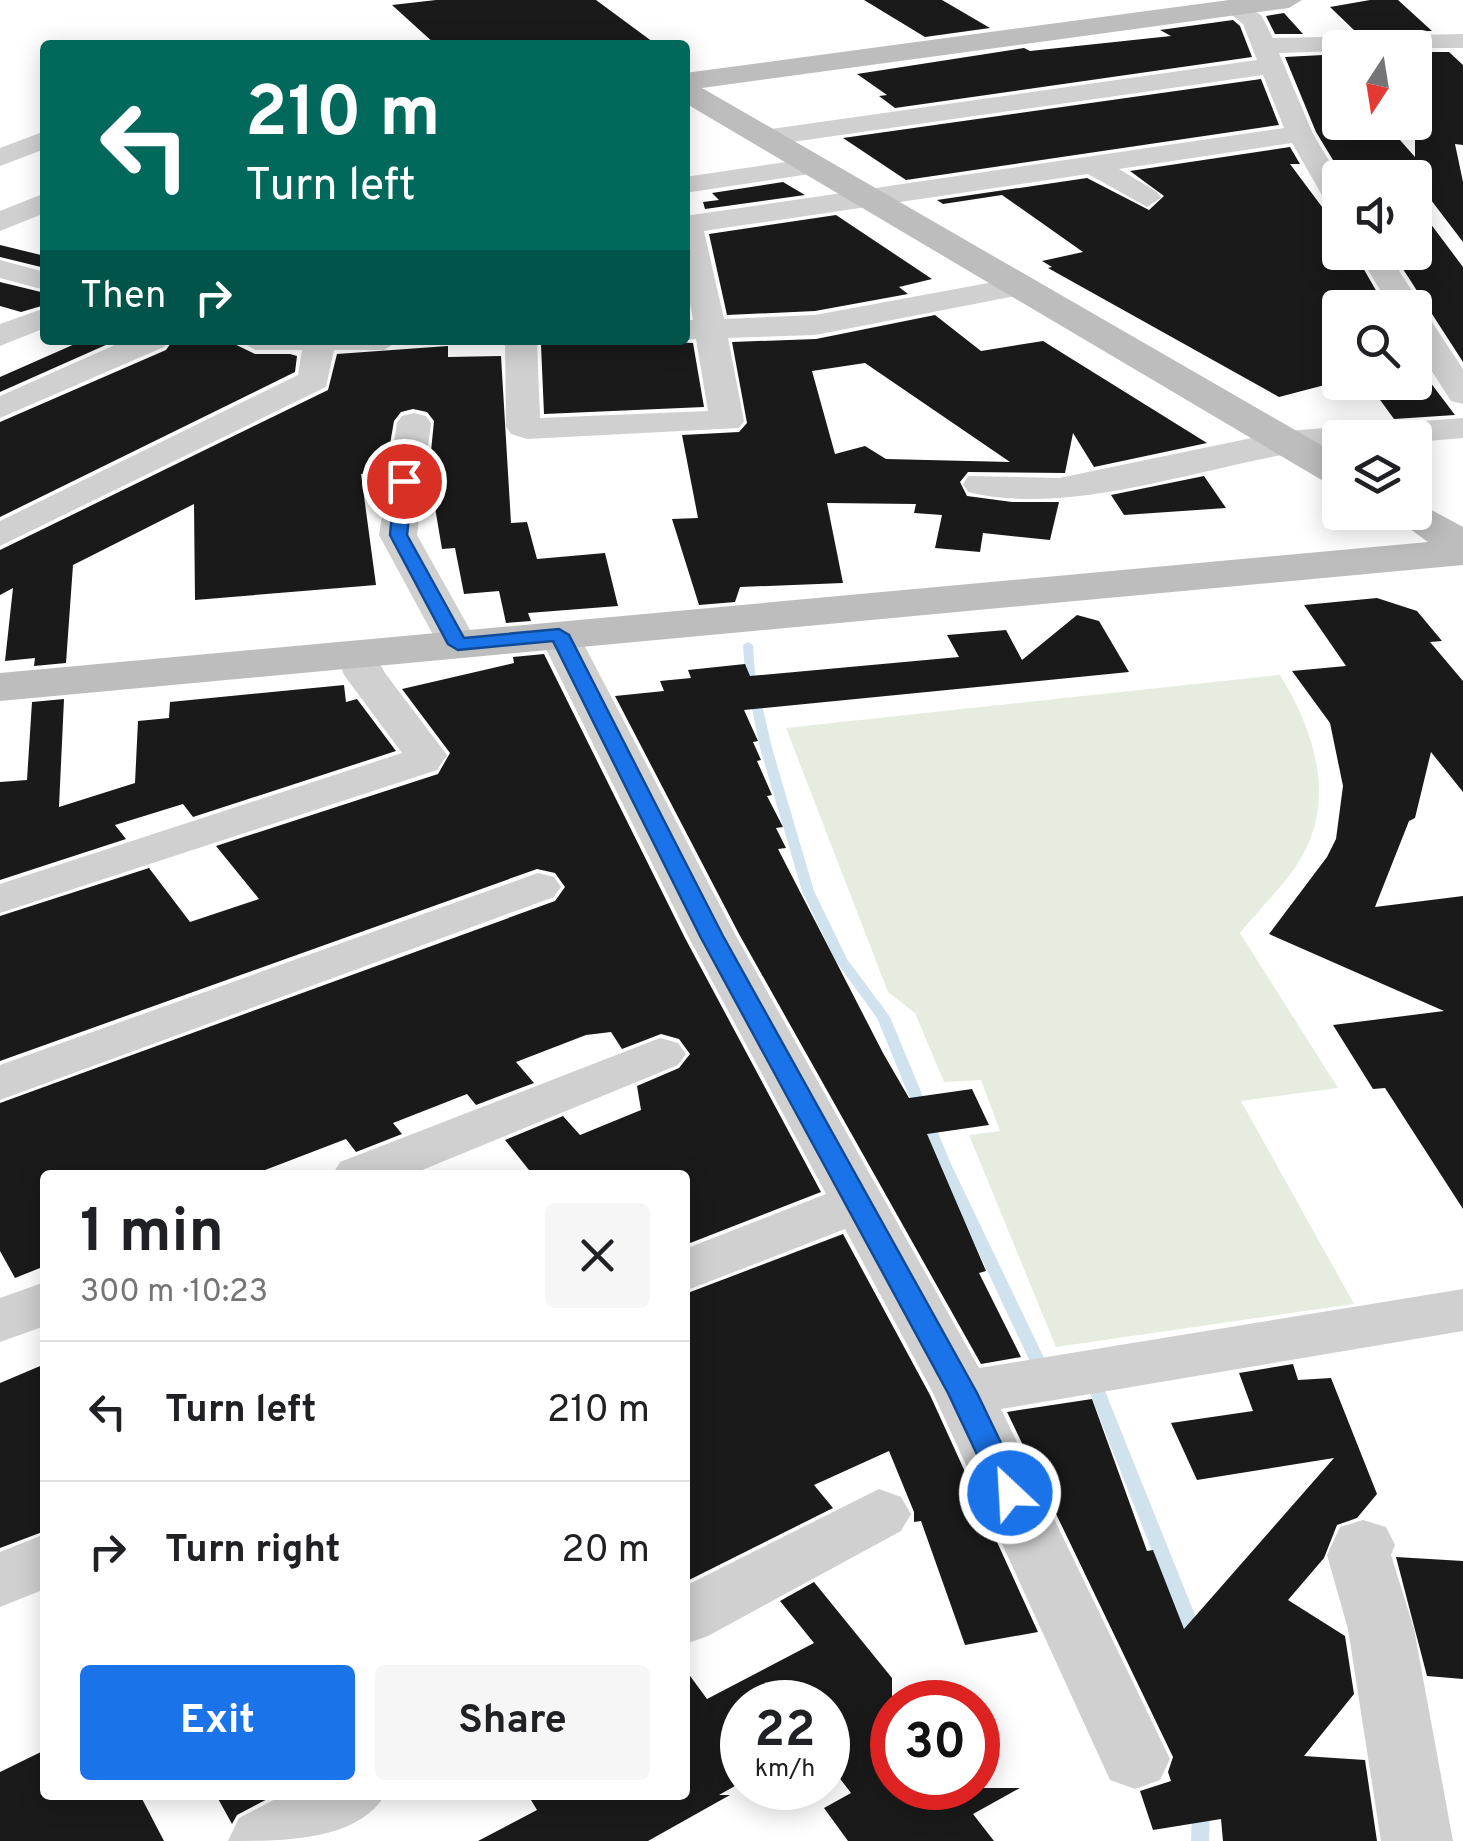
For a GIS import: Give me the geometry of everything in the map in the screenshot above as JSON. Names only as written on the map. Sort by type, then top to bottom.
[{"type":"street","points":[[690,81],[1290,0]]},
{"type":"street","points":[[1234,7],[1253,20],[1300,134],[1322,172]]},
{"type":"street","points":[[764,138],[1268,56],[1463,41]]},
{"type":"street","points":[[690,94],[1322,463]]},
{"type":"street","points":[[0,126],[40,126]]},
{"type":"street","points":[[690,226],[1300,134]]},
{"type":"street","points":[[0,158],[40,142]]},
{"type":"street","points":[[1092,164],[1148,198]]},
{"type":"street","points":[[690,184],[813,166]]},
{"type":"street","points":[[0,168],[40,173]]},
{"type":"street","points":[[0,222],[40,204]]},
{"type":"street","points":[[521,345],[523,427],[528,429],[724,423],[727,421],[697,330],[690,234]]},
{"type":"street","points":[[0,270],[40,279]]},
{"type":"street","points":[[697,330],[815,325],[1021,286]]},
{"type":"street","points":[[0,336],[40,319]]},
{"type":"street","points":[[0,408],[142,345]]},
{"type":"street","points":[[0,535],[314,380],[319,345]]},
{"type":"street","points":[[1432,346],[1463,394]]},
{"type":"street","points":[[414,423],[398,535],[458,644]]},
{"type":"street","points":[[981,484],[1059,488],[1285,441],[1463,428]]},
{"type":"street","points":[[1432,528],[1463,548]]},
{"type":"street","points":[[0,687],[1463,548]]},
{"type":"street","points":[[559,635],[712,936],[963,1393],[1135,1759]]},
{"type":"street","points":[[0,898],[422,760],[425,755],[365,674],[356,654]]},
{"type":"street","points":[[0,1084],[538,887]]},
{"type":"street","points":[[371,1170],[660,1054]]},
{"type":"street","points":[[690,1269],[857,1203]]},
{"type":"street","points":[[0,1321],[40,1304]]},
{"type":"street","points":[[963,1393],[1463,1310]]},
{"type":"street","points":[[690,1614],[879,1514]]},
{"type":"street","points":[[1363,1545],[1360,1555],[1380,1629],[1417,1841]]},
{"type":"street","points":[[0,1580],[40,1562]]},
{"type":"street","points":[[264,1841],[341,1800]]},
{"type":"shaded area","points":[[1280,675],[1312,745],[1319,794],[1316,819],[1296,866],[1240,933],[1338,1088],[1241,1101],[1354,1304],[1056,1347],[969,1135],[1000,1131],[981,1080],[944,1082],[915,1013],[888,992],[786,728]]},
{"type":"building","points":[[436,0],[596,0],[650,40],[430,40],[392,5]]},
{"type":"building","points":[[864,0],[942,0],[990,28],[925,37]]},
{"type":"building","points":[[1398,0],[1431,30],[1354,30],[1330,7]]},
{"type":"building","points":[[1284,13],[1303,34],[1275,34],[1266,16]]},
{"type":"building","points":[[1233,20],[1240,26],[1252,57],[895,108],[879,96],[887,95],[857,74],[1024,48],[1030,51],[1171,36],[1160,30]]},
{"type":"building","points":[[1432,52],[1449,52],[1463,65],[1463,145],[1455,144],[1463,182],[1463,242],[1432,201],[1432,160],[1333,160],[1316,132],[1285,57],[1322,55],[1322,140],[1400,140],[1415,157],[1415,140],[1432,140]]},
{"type":"building","points":[[1261,79],[1279,125],[906,180],[843,138]]},
{"type":"building","points":[[1290,147],[1300,164],[1290,164],[1322,207],[1322,270],[1364,270],[1376,290],[1322,290],[1322,386],[1279,397],[1048,268],[1052,267],[1042,261],[1083,252],[1002,195],[943,204],[937,200],[1087,178],[1149,210],[1164,196],[1130,171]]},
{"type":"building","points":[[783,182],[805,195],[705,209],[703,202],[719,200],[712,193]]},
{"type":"building","points":[[836,215],[932,279],[899,287],[908,294],[815,311],[727,315],[709,234]]},
{"type":"building","points":[[1432,226],[1463,267],[1463,362],[1432,314],[1432,290],[1417,290],[1404,270],[1432,270]]},
{"type":"building","points":[[0,245],[40,255],[40,267],[0,257]]},
{"type":"building","points":[[0,282],[40,292],[40,306],[21,312],[0,306]]},
{"type":"building","points":[[935,315],[981,351],[1043,341],[1207,443],[1094,467],[1073,433],[1065,473],[968,472],[960,482],[967,496],[1012,502],[1059,502],[1050,540],[983,533],[980,552],[935,548],[942,515],[914,513],[916,504],[827,503],[843,583],[740,587],[735,602],[699,605],[672,519],[698,518],[682,435],[739,432],[747,423],[732,342],[816,339]],"holes":[[[865,363],[1010,462],[886,459],[865,446],[835,454],[812,371]]]},
{"type":"building","points":[[693,343],[704,407],[544,414],[541,345]]},
{"type":"building","points":[[73,345],[106,345],[0,392],[0,377]]},
{"type":"building","points":[[170,345],[236,345],[255,354],[297,356],[295,372],[0,517],[0,422],[166,350]]},
{"type":"building","points":[[448,346],[448,357],[501,356],[511,523],[527,522],[537,559],[605,553],[618,606],[528,613],[531,621],[506,623],[499,591],[464,594],[455,548],[442,549],[429,472],[434,421],[427,412],[413,409],[401,412],[394,421],[385,473],[361,474],[376,585],[195,600],[194,504],[73,565],[66,663],[34,666],[35,658],[5,661],[13,588],[0,595],[0,550],[328,390],[337,354]]},
{"type":"building","points":[[1432,386],[1455,415],[1394,419],[1380,400],[1432,400]]},
{"type":"building","points":[[1204,476],[1226,508],[1124,515],[1111,495]]},
{"type":"building","points":[[1377,598],[1417,611],[1442,641],[1430,642],[1463,681],[1463,792],[1431,752],[1415,818],[1409,821],[1375,907],[1463,896],[1463,1209],[1385,1088],[1373,1089],[1333,1025],[1444,1011],[1269,934],[1327,857],[1336,839],[1343,786],[1330,723],[1292,671],[1346,666],[1304,605]]},
{"type":"building","points":[[1077,615],[1099,621],[1129,672],[744,710],[758,741],[753,742],[761,760],[757,761],[772,795],[767,796],[783,827],[776,828],[786,848],[778,849],[909,1098],[972,1089],[989,1125],[927,1134],[986,1271],[979,1273],[1021,1357],[981,1364],[739,934],[615,696],[664,691],[660,681],[691,678],[688,670],[745,664],[750,676],[959,657],[947,635],[1006,630],[1022,660]]},
{"type":"building","points":[[544,654],[685,938],[821,1192],[690,1243],[690,1170],[529,1170],[505,1140],[563,1116],[580,1135],[641,1110],[637,1086],[679,1068],[690,1054],[679,1039],[661,1034],[622,1049],[611,1032],[586,1035],[516,1062],[534,1083],[476,1105],[467,1094],[393,1123],[402,1134],[356,1152],[346,1139],[265,1170],[40,1170],[40,1268],[15,1278],[0,1251],[0,1103],[555,901],[565,887],[555,873],[537,869],[0,1061],[0,916],[149,868],[190,922],[259,899],[216,846],[438,774],[450,753],[402,689],[514,663],[513,657]]},
{"type":"building","points":[[344,685],[346,702],[357,699],[396,751],[193,817],[183,804],[115,825],[126,839],[0,880],[0,782],[27,780],[32,702],[64,699],[59,807],[135,783],[138,721],[169,718],[170,702]]},
{"type":"building","points":[[843,1234],[930,1395],[1038,1632],[965,1645],[921,1521],[914,1522],[914,1512],[889,1451],[814,1485],[833,1508],[690,1580],[690,1292]]},
{"type":"building","points":[[1293,1364],[1298,1380],[1331,1378],[1377,1494],[1357,1518],[1337,1525],[1324,1558],[1288,1600],[1345,1636],[1354,1694],[1304,1756],[1365,1760],[1377,1841],[1223,1841],[1221,1819],[1153,1830],[1140,1791],[1171,1781],[1168,1772],[1173,1757],[1007,1412],[1092,1399],[1147,1551],[1153,1550],[1184,1629],[1334,1458],[1197,1480],[1171,1423],[1253,1411],[1239,1373]]},
{"type":"building","points":[[40,1366],[40,1533],[0,1548],[0,1383]]},
{"type":"building","points":[[1396,1557],[1463,1561],[1463,1679],[1427,1676]]},
{"type":"building","points":[[814,1582],[892,1678],[870,1680],[870,1810],[980,1810],[973,1814],[994,1841],[848,1841],[825,1810],[850,1810],[850,1680],[743,1680],[814,1643],[780,1601]]},
{"type":"building","points":[[690,1676],[707,1699],[720,1692],[720,1801],[648,1841],[478,1841],[537,1810],[531,1800],[690,1800]]},
{"type":"building","points":[[40,1752],[40,1800],[143,1800],[164,1841],[0,1841],[0,1772]]},
{"type":"building","points":[[1000,1788],[1020,1788],[1000,1799]]},
{"type":"building","points":[[219,1800],[266,1800],[237,1815],[232,1824]]},
{"type":"waterway","points":[[748,645],[750,674],[766,748],[808,891],[841,960],[883,1017],[944,1164],[1041,1368],[1046,1371]]},
{"type":"waterway","points":[[1097,1391],[1194,1635]]},
{"type":"waterway","points":[[1200,1841],[1201,1809]]},
{"type":"route","points":[[404,481],[398,535],[443,610],[458,644],[559,635],[712,936],[963,1393],[1010,1493]]}]
